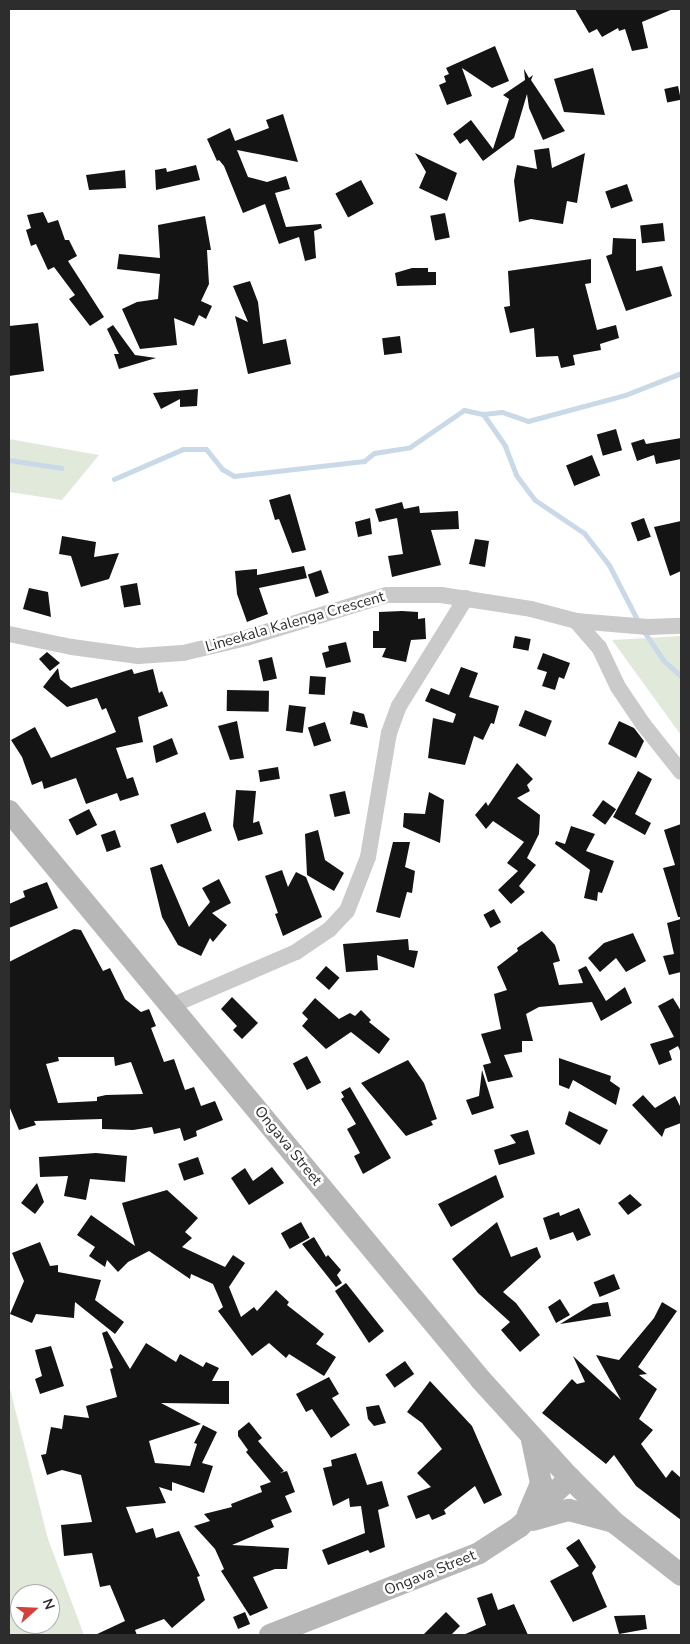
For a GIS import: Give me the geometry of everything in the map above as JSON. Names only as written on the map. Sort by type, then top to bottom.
[{"type":"street","name":"Lineekala Kalenga Crescent","points":[[9,634],[72,647],[138,656],[183,653],[246,638],[387,595],[466,598],[576,620],[648,627],[681,626]]},
{"type":"street","points":[[173,1005],[296,952],[329,930],[347,911],[368,857],[389,733],[399,706],[466,598]]},
{"type":"street","points":[[576,620],[599,647],[618,687],[643,724],[681,772]]},
{"type":"street","name":"Ongava Street","points":[[9,811],[173,1005],[531,1437],[615,1523],[681,1575]]},
{"type":"street","points":[[519,1527],[534,1505],[541,1483],[541,1470],[531,1437]]},
{"type":"street","name":"Ongava Street","points":[[270,1635],[479,1553],[519,1527],[570,1478]]},
{"type":"street","points":[[519,1527],[546,1514],[569,1510],[593,1514],[615,1523]]},
{"type":"shaded area","points":[[9,439],[99,455],[62,500],[9,492]]},
{"type":"shaded area","points":[[681,636],[681,735],[612,640]]},
{"type":"shaded area","points":[[9,1385],[48,1539],[84,1635],[9,1635]]},
{"type":"building","points":[[575,9],[673,9],[642,22],[648,48],[632,51],[625,29],[619,31],[618,28],[602,37],[597,29],[589,33]]},
{"type":"building","points":[[495,46],[509,81],[492,88],[462,68],[472,96],[447,105],[439,85],[446,82],[444,76],[449,74],[446,68]]},
{"type":"building","points":[[593,68],[605,115],[564,112],[554,79]]},
{"type":"building","points":[[524,69],[529,78],[533,75],[531,80],[565,131],[543,140],[529,108],[527,94],[514,138],[483,161],[467,139],[460,144],[453,134],[471,120],[493,149],[509,99],[503,95],[525,80]]},
{"type":"building","points":[[678,86],[681,100],[667,103],[664,89]]},
{"type":"building","points":[[283,114],[298,162],[237,150],[248,177],[267,182],[286,176],[290,189],[275,193],[286,227],[321,224],[322,228],[314,231],[316,258],[305,261],[299,237],[279,244],[265,204],[243,213],[224,166],[219,160],[217,161],[207,139],[230,128],[235,141],[269,128],[266,120]]},
{"type":"building","points":[[549,148],[552,168],[585,153],[577,203],[567,201],[563,224],[531,219],[519,222],[514,181],[517,165],[537,169],[534,150]]},
{"type":"building","points":[[415,153],[457,173],[447,201],[419,188],[426,172]]},
{"type":"building","points":[[196,165],[200,180],[156,190],[155,170],[166,168],[167,172]]},
{"type":"building","points":[[125,170],[126,188],[89,190],[86,175]]},
{"type":"building","points":[[361,180],[374,204],[348,217],[335,194]]},
{"type":"building","points":[[627,184],[633,201],[611,209],[605,191]]},
{"type":"building","points":[[43,212],[48,223],[58,220],[65,240],[69,240],[77,256],[68,261],[104,317],[90,326],[69,299],[75,295],[54,267],[48,270],[36,244],[31,246],[26,230],[31,228],[27,215]]},
{"type":"building","points":[[445,213],[450,238],[435,240],[430,216]]},
{"type":"building","points":[[205,216],[211,250],[207,250],[209,284],[201,301],[212,306],[206,319],[199,315],[194,326],[174,318],[177,345],[140,349],[122,309],[137,302],[158,299],[160,274],[117,269],[119,254],[160,258],[158,225]]},
{"type":"building","points":[[663,223],[665,241],[642,243],[640,225]]},
{"type":"building","points":[[613,238],[636,239],[636,271],[662,266],[672,296],[626,311],[606,256],[612,254]]},
{"type":"building","points":[[591,259],[591,283],[585,284],[597,330],[616,325],[619,338],[600,344],[601,350],[573,355],[575,365],[561,368],[558,356],[536,357],[534,328],[510,333],[504,307],[510,306],[508,271]]},
{"type":"building","points":[[412,268],[428,268],[428,272],[436,272],[436,285],[397,286],[395,273]]},
{"type":"building","points":[[250,281],[258,302],[263,344],[286,339],[291,364],[248,374],[235,316],[248,322],[233,286]]},
{"type":"building","points":[[38,323],[44,371],[9,376],[9,326]]},
{"type":"building","points":[[113,325],[135,355],[156,358],[119,369],[114,354],[119,354],[107,329]]},
{"type":"building","points":[[400,336],[402,353],[384,355],[382,338]]},
{"type":"building","points":[[198,389],[197,406],[180,407],[180,399],[161,409],[153,393]]},
{"type":"building","points":[[616,429],[622,450],[603,456],[597,435]]},
{"type":"building","points":[[681,438],[681,459],[656,464],[654,455],[637,461],[631,443],[644,439],[646,444]]},
{"type":"building","points":[[592,455],[600,475],[574,486],[566,465]]},
{"type":"building","points":[[290,494],[306,550],[292,553],[279,519],[275,520],[269,500]]},
{"type":"building","points":[[402,502],[404,509],[419,506],[420,513],[458,511],[459,529],[431,530],[441,565],[392,577],[388,556],[403,554],[397,518],[379,522],[375,509]]},
{"type":"building","points":[[370,518],[372,534],[358,537],[355,522]]},
{"type":"building","points":[[644,518],[651,537],[638,542],[631,523]]},
{"type":"building","points":[[681,521],[681,571],[670,576],[654,527]]},
{"type":"building","points":[[62,536],[96,542],[94,557],[119,553],[109,579],[81,587],[71,556],[59,554]]},
{"type":"building","points":[[475,539],[489,541],[485,567],[469,564]]},
{"type":"building","points":[[304,566],[307,578],[259,588],[268,614],[247,622],[237,594],[235,571],[257,569],[257,575]]},
{"type":"building","points":[[321,570],[329,593],[316,597],[308,575]]},
{"type":"building","points":[[137,583],[141,605],[124,608],[120,586]]},
{"type":"building","points":[[29,588],[48,592],[51,617],[23,609]]},
{"type":"building","points":[[379,612],[418,612],[418,619],[425,618],[426,639],[411,640],[406,662],[382,657],[386,648],[373,648],[373,631],[379,631]]},
{"type":"building","points":[[515,636],[531,639],[528,651],[513,648]]},
{"type":"building","points":[[346,642],[351,662],[326,668],[322,653],[329,651],[328,646]]},
{"type":"building","points":[[47,652],[60,663],[50,671],[39,659]]},
{"type":"building","points":[[543,653],[570,663],[564,679],[559,677],[555,690],[542,686],[547,672],[537,669]]},
{"type":"building","points":[[272,657],[277,678],[263,682],[258,660]]},
{"type":"building","points":[[461,667],[478,673],[469,697],[499,706],[494,724],[491,723],[483,740],[474,736],[465,765],[428,758],[433,718],[453,723],[456,714],[425,701],[431,688],[449,695]]},
{"type":"building","points":[[58,668],[60,679],[71,688],[132,669],[134,674],[153,669],[159,693],[162,691],[168,706],[138,717],[143,742],[116,748],[127,779],[133,777],[139,795],[120,801],[117,793],[86,804],[76,778],[44,789],[42,781],[32,785],[22,757],[11,740],[35,727],[51,758],[116,732],[106,708],[102,710],[97,698],[67,707],[43,687]]},
{"type":"building","points":[[310,676],[326,677],[325,695],[309,694]]},
{"type":"building","points":[[227,690],[269,691],[269,712],[227,711]]},
{"type":"building","points":[[289,705],[306,707],[303,733],[286,731]]},
{"type":"building","points":[[525,710],[552,721],[546,737],[519,726]]},
{"type":"building","points":[[353,711],[364,714],[368,728],[350,724]]},
{"type":"building","points":[[237,721],[244,758],[230,760],[218,726]]},
{"type":"building","points":[[619,721],[634,728],[644,741],[636,758],[608,744]]},
{"type":"building","points":[[325,722],[331,741],[314,747],[308,728]]},
{"type":"building","points":[[172,738],[178,754],[156,763],[153,746]]},
{"type":"building","points":[[517,763],[533,779],[527,785],[530,791],[517,798],[540,815],[539,834],[527,858],[536,865],[519,886],[525,892],[511,904],[498,890],[518,871],[507,863],[524,842],[493,821],[486,829],[475,815],[486,802],[488,806]]},
{"type":"building","points":[[278,767],[280,779],[260,782],[258,770]]},
{"type":"building","points":[[638,771],[652,779],[635,814],[651,823],[645,835],[613,817]]},
{"type":"building","points":[[236,790],[256,791],[253,823],[259,821],[263,834],[238,841],[233,826]]},
{"type":"building","points":[[345,791],[350,813],[335,817],[329,795]]},
{"type":"building","points":[[429,792],[444,800],[440,843],[403,827],[404,813],[425,814]]},
{"type":"building","points":[[603,800],[616,809],[605,825],[592,816]]},
{"type":"building","points":[[89,809],[97,825],[77,835],[69,819]]},
{"type":"building","points":[[205,812],[212,831],[177,843],[170,825]]},
{"type":"building","points":[[681,824],[681,917],[678,917],[663,868],[675,865],[664,830]]},
{"type":"building","points":[[571,826],[595,834],[586,851],[614,861],[602,893],[598,892],[597,901],[584,898],[590,870],[555,844],[556,841],[565,844]]},
{"type":"building","points":[[115,830],[121,847],[107,852],[101,835]]},
{"type":"building","points":[[318,830],[325,860],[344,873],[334,891],[307,875],[305,834]]},
{"type":"building","points":[[393,842],[410,842],[405,867],[415,871],[412,893],[407,892],[400,918],[376,912]]},
{"type":"building","points":[[162,864],[189,927],[210,902],[202,888],[219,879],[231,903],[212,913],[227,925],[213,942],[210,938],[201,956],[178,945],[162,917],[150,868]]},
{"type":"building","points":[[282,870],[288,887],[296,872],[306,877],[322,917],[283,936],[275,914],[278,913],[265,876]]},
{"type":"building","points":[[47,882],[58,908],[9,928],[9,904],[25,897],[23,891]]},
{"type":"building","points":[[494,909],[501,922],[490,928],[483,915]]},
{"type":"building","points":[[681,919],[681,972],[669,975],[663,956],[674,954],[667,923]]},
{"type":"building","points":[[74,929],[81,930],[103,971],[110,968],[125,999],[141,1012],[149,1009],[156,1026],[151,1028],[164,1062],[174,1059],[185,1090],[194,1087],[201,1106],[215,1101],[223,1120],[196,1131],[197,1136],[184,1141],[180,1128],[154,1134],[152,1127],[133,1130],[102,1129],[102,1119],[34,1121],[36,1125],[19,1130],[9,1106],[9,962]],"holes":[[[58,1057],[114,1057],[115,1066],[131,1062],[143,1094],[106,1095],[97,1097],[97,1101],[58,1103],[46,1064],[59,1061]]]},
{"type":"building","points":[[542,931],[555,945],[560,961],[553,963],[559,985],[583,983],[578,970],[586,966],[606,1001],[625,987],[632,1003],[601,1021],[592,1002],[539,1007],[526,1014],[533,1041],[522,1041],[522,1052],[504,1055],[513,1077],[488,1082],[483,1065],[491,1063],[481,1034],[501,1029],[494,994],[507,990],[497,967],[518,951],[517,948]]},
{"type":"building","points":[[633,933],[646,961],[626,972],[616,958],[600,972],[588,958],[604,943]]},
{"type":"building","points":[[408,939],[409,950],[418,951],[414,968],[377,955],[378,970],[346,972],[343,944]]},
{"type":"building","points":[[326,966],[340,978],[329,990],[316,978]]},
{"type":"building","points":[[232,997],[258,1023],[242,1039],[233,1030],[237,1026],[221,1009]]},
{"type":"building","points":[[315,998],[339,1019],[350,1013],[355,1016],[361,1010],[371,1020],[369,1022],[390,1039],[379,1054],[351,1032],[326,1049],[302,1026],[308,1019],[302,1013]]},
{"type":"building","points":[[673,998],[681,1011],[681,1053],[678,1046],[669,1051],[672,1060],[659,1065],[650,1044],[674,1037],[658,1006]]},
{"type":"building","points":[[307,1056],[321,1082],[307,1090],[293,1064]]},
{"type":"building","points":[[559,1058],[611,1076],[610,1081],[620,1088],[616,1105],[573,1080],[569,1089],[559,1085]]},
{"type":"building","points":[[408,1060],[424,1083],[437,1119],[431,1121],[433,1125],[406,1136],[361,1083]]},
{"type":"building","points":[[482,1070],[494,1108],[472,1115],[466,1100],[479,1096]]},
{"type":"building","points":[[350,1087],[391,1158],[363,1174],[354,1156],[360,1153],[347,1129],[356,1124],[341,1099],[344,1097],[341,1092]]},
{"type":"building","points":[[643,1095],[655,1108],[675,1096],[681,1108],[681,1123],[665,1129],[662,1137],[632,1105]]},
{"type":"building","points":[[569,1111],[608,1130],[600,1145],[565,1124]]},
{"type":"building","points":[[528,1130],[535,1154],[499,1165],[494,1150],[516,1143],[510,1135]]},
{"type":"building","points":[[96,1153],[127,1156],[125,1182],[90,1179],[86,1200],[64,1196],[68,1176],[40,1177],[39,1157]]},
{"type":"building","points":[[198,1157],[204,1174],[184,1181],[178,1164]]},
{"type":"building","points":[[272,1167],[284,1183],[249,1205],[231,1178],[245,1168],[253,1181]]},
{"type":"building","points":[[496,1175],[504,1197],[451,1227],[438,1204]]},
{"type":"building","points":[[37,1183],[44,1202],[35,1214],[21,1203]]},
{"type":"building","points":[[167,1190],[198,1218],[185,1232],[192,1238],[182,1247],[225,1267],[233,1255],[245,1263],[229,1287],[241,1317],[254,1307],[257,1311],[276,1290],[289,1302],[287,1305],[324,1334],[316,1344],[336,1357],[324,1376],[289,1354],[286,1358],[269,1343],[252,1356],[218,1311],[223,1307],[213,1284],[191,1274],[190,1279],[149,1251],[128,1262],[118,1272],[107,1260],[105,1267],[89,1256],[95,1247],[77,1235],[91,1215],[135,1246],[122,1203]]},
{"type":"building","points":[[630,1194],[642,1205],[628,1215],[618,1203]]},
{"type":"building","points":[[579,1208],[591,1235],[577,1241],[573,1232],[550,1240],[543,1218],[559,1212],[560,1216]]},
{"type":"building","points":[[301,1222],[310,1238],[290,1249],[281,1233]]},
{"type":"building","points":[[497,1222],[511,1257],[537,1247],[541,1257],[503,1292],[516,1303],[540,1335],[520,1352],[501,1330],[510,1322],[478,1293],[452,1259]]},
{"type":"building","points":[[314,1237],[326,1257],[328,1255],[341,1270],[337,1275],[342,1283],[336,1287],[302,1244]]},
{"type":"building","points":[[40,1242],[50,1266],[58,1265],[58,1272],[101,1280],[95,1300],[124,1322],[115,1334],[75,1302],[74,1318],[36,1314],[32,1323],[10,1314],[24,1281],[12,1253]]},
{"type":"building","points":[[614,1274],[620,1289],[600,1297],[594,1282]]},
{"type":"building","points":[[346,1283],[384,1331],[369,1343],[335,1291]]},
{"type":"building","points":[[560,1299],[570,1315],[556,1323],[548,1307]]},
{"type":"building","points":[[608,1302],[611,1316],[560,1324],[593,1304]]},
{"type":"building","points":[[662,1302],[677,1311],[638,1367],[647,1374],[639,1375],[657,1389],[639,1419],[653,1430],[641,1444],[666,1478],[672,1470],[681,1478],[681,1520],[636,1486],[614,1455],[606,1464],[542,1413],[572,1379],[577,1384],[585,1382],[573,1356],[621,1400],[596,1355],[619,1360],[654,1318]]},
{"type":"building","points":[[107,1331],[130,1369],[146,1343],[176,1362],[180,1354],[203,1367],[206,1362],[219,1368],[212,1381],[229,1381],[229,1404],[161,1403],[201,1424],[149,1441],[155,1463],[190,1466],[197,1444],[194,1443],[203,1425],[217,1432],[202,1463],[213,1466],[204,1493],[172,1482],[172,1491],[159,1487],[166,1503],[126,1507],[136,1533],[153,1528],[156,1538],[179,1531],[200,1576],[197,1577],[205,1600],[172,1628],[164,1619],[135,1630],[137,1635],[95,1635],[125,1621],[110,1585],[100,1587],[92,1553],[64,1556],[61,1525],[92,1522],[81,1475],[62,1470],[47,1475],[41,1455],[46,1454],[51,1427],[62,1429],[64,1415],[89,1418],[86,1406],[117,1397],[110,1369],[113,1368],[102,1333]]},
{"type":"building","points":[[51,1346],[64,1386],[40,1394],[35,1379],[42,1376],[35,1350]]},
{"type":"building","points":[[405,1361],[414,1374],[395,1388],[385,1375]]},
{"type":"building","points":[[329,1377],[339,1394],[332,1398],[350,1425],[331,1438],[312,1409],[306,1412],[296,1394]]},
{"type":"building","points":[[430,1381],[472,1426],[502,1495],[484,1504],[475,1486],[444,1510],[446,1514],[432,1520],[429,1514],[416,1519],[407,1496],[431,1487],[417,1473],[442,1449],[422,1423],[407,1412]]},
{"type":"building","points":[[379,1405],[386,1423],[374,1426],[368,1419],[366,1407]]},
{"type":"building","points":[[249,1422],[262,1438],[258,1441],[284,1471],[280,1473],[287,1471],[295,1492],[285,1496],[292,1512],[271,1520],[274,1527],[232,1545],[289,1548],[287,1569],[275,1569],[253,1577],[268,1608],[250,1616],[221,1571],[224,1569],[215,1549],[194,1526],[210,1521],[204,1514],[232,1507],[231,1504],[262,1492],[260,1486],[271,1482],[246,1452],[248,1450],[238,1436],[238,1431]]},
{"type":"building","points":[[356,1453],[367,1485],[382,1481],[389,1506],[378,1510],[385,1547],[370,1553],[368,1550],[328,1565],[322,1550],[365,1533],[361,1506],[350,1507],[349,1498],[333,1506],[323,1468],[332,1466],[331,1460]]},
{"type":"building","points":[[579,1539],[596,1567],[592,1573],[607,1607],[573,1622],[550,1581],[579,1566],[566,1548]]},
{"type":"building","points":[[492,1593],[498,1610],[514,1604],[528,1635],[463,1635],[486,1625],[477,1598]]},
{"type":"building","points":[[245,1612],[250,1624],[238,1629],[233,1617]]},
{"type":"building","points":[[446,1612],[460,1626],[451,1635],[423,1635]]},
{"type":"building","points":[[645,1615],[647,1629],[619,1634],[614,1616]]},
{"type":"waterway","points":[[114,479],[183,449],[206,449],[222,469],[234,476],[364,461],[374,453],[410,447],[464,410],[483,414],[502,412],[528,421],[625,395],[681,373]]},
{"type":"waterway","points":[[483,414],[505,446],[516,475],[535,500],[584,533],[609,565],[639,623]]},
{"type":"waterway","points":[[9,460],[61,468]]},
{"type":"waterway","points":[[643,630],[663,660],[681,676]]}]
